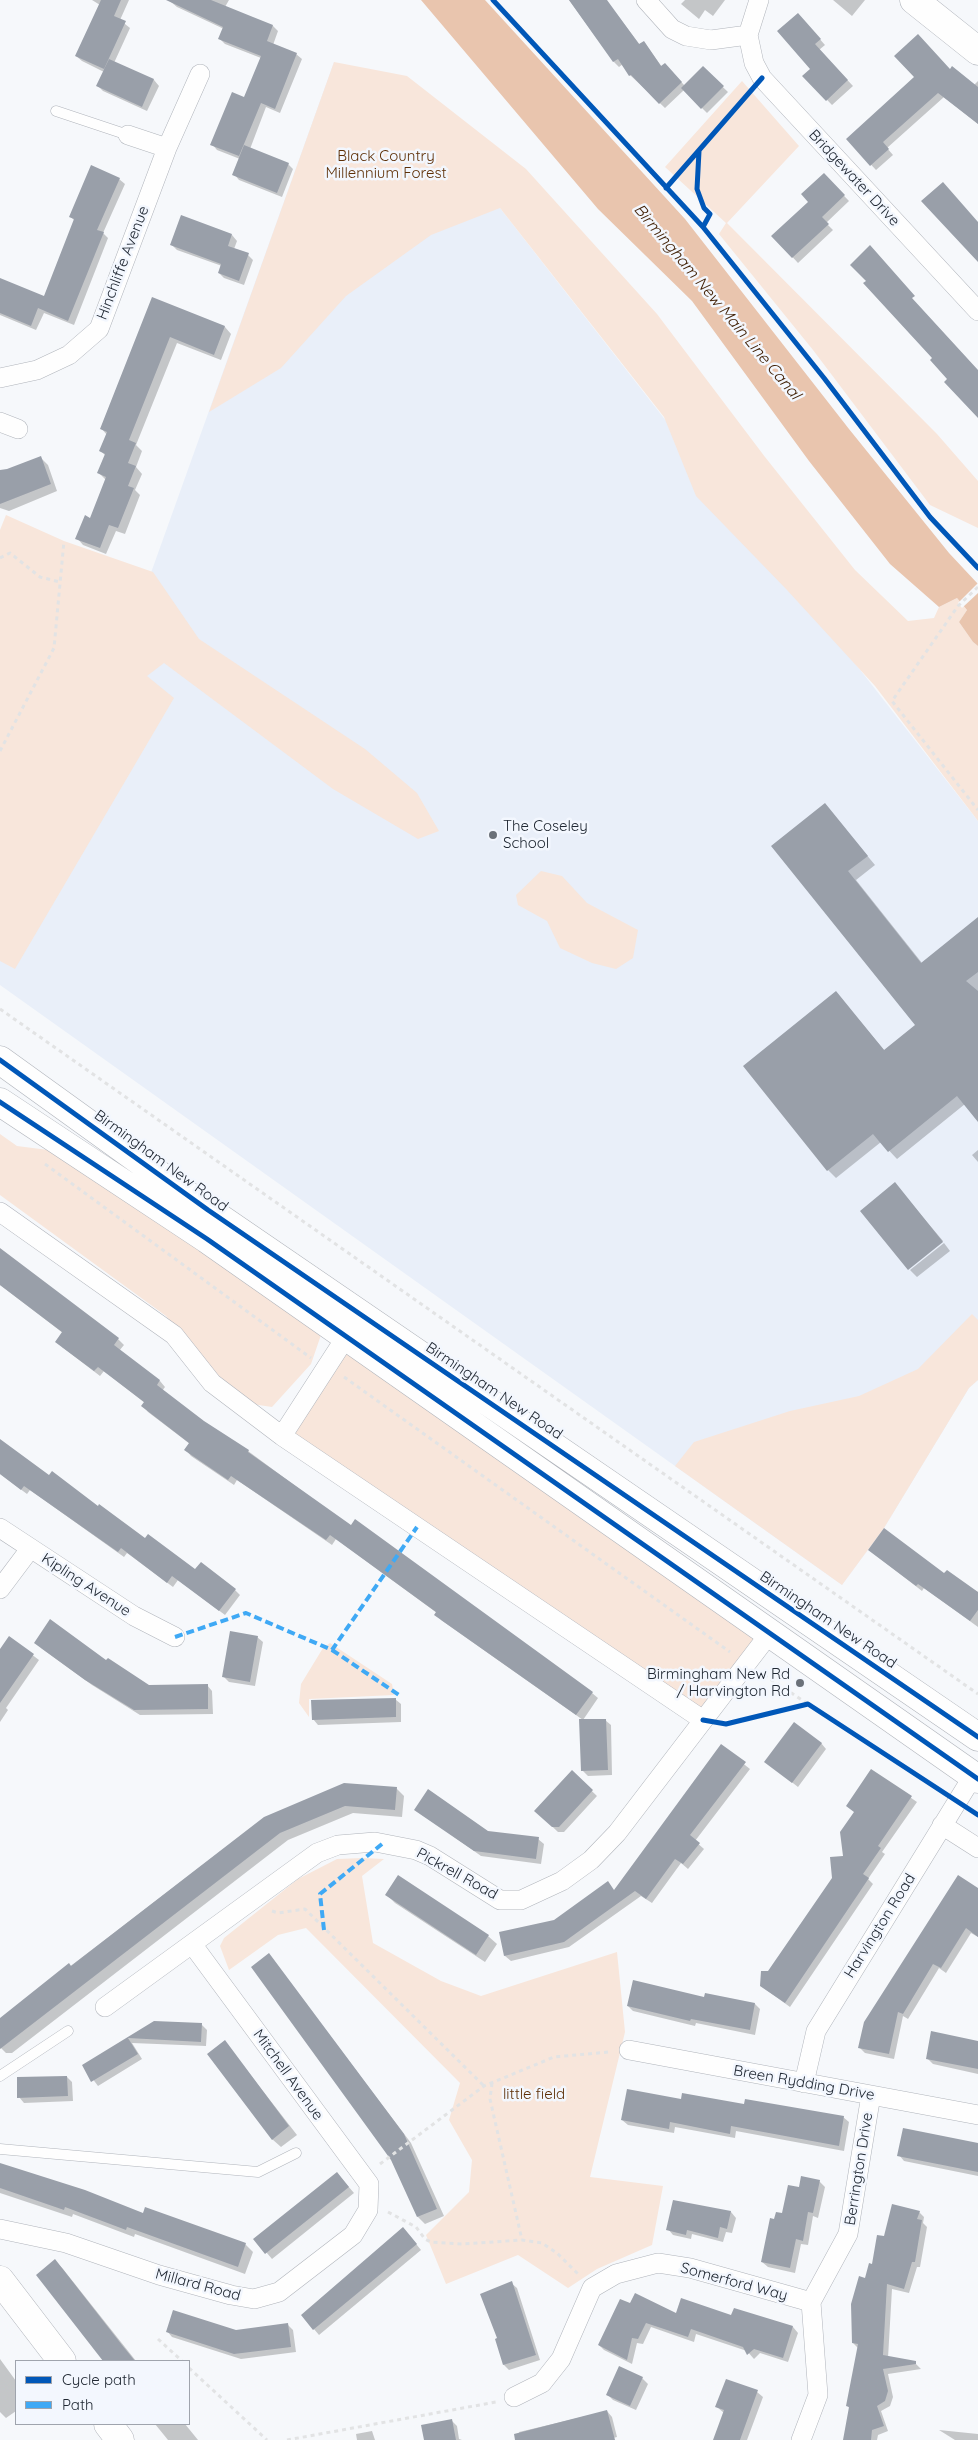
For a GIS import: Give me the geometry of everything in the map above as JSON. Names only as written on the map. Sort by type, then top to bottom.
[{"type":"main road","points":[[914,0],[978,51]]},
{"type":"main road","name":"Birmingham New Road","points":[[0,1060],[208,1210],[978,1737]]},
{"type":"main road","points":[[0,1102],[206,1239],[770,1634],[976,1774]]},
{"type":"main road","points":[[770,1634],[788,1607]]},
{"type":"main road","points":[[0,2280],[61,2360]]},
{"type":"main road","points":[[109,2425],[120,2440]]},
{"type":"street","points":[[646,0],[672,29],[686,36],[711,40],[748,35]]},
{"type":"street","name":"Bridgewater Drive","points":[[759,0],[751,19],[748,35],[754,63],[762,78],[978,311]]},
{"type":"street","name":"Hinchliffe Avenue","points":[[0,378],[37,370],[70,355],[98,329],[167,148],[200,74]]},
{"type":"street","points":[[128,135],[167,148]]},
{"type":"street","points":[[0,422],[18,429]]},
{"type":"street","points":[[0,1212],[174,1335],[212,1383],[282,1436],[703,1720]]},
{"type":"street","points":[[282,1436],[346,1337]]},
{"type":"street","name":"Kipling Avenue","points":[[0,1528],[134,1616],[175,1637]]},
{"type":"street","points":[[0,1589],[30,1549]]},
{"type":"street","name":"Pickrell Road","points":[[105,2007],[317,1853],[338,1845],[375,1842],[416,1850],[430,1856],[500,1900],[521,1900],[562,1881],[591,1860],[618,1833],[770,1634]]},
{"type":"street","name":"Harvington Road","points":[[804,2083],[816,2031],[976,1774]]},
{"type":"street","points":[[942,1826],[978,1848]]},
{"type":"street","name":"Mitchell Avenue","points":[[192,1944],[369,2184],[369,2207]]},
{"type":"street","name":"Breen Rydding Drive","points":[[629,2050],[978,2115]]},
{"type":"street","name":"Berrington Drive","points":[[811,2302],[848,2234],[871,2095]]},
{"type":"street","name":"Millard Road","points":[[0,2229],[66,2243],[159,2275],[231,2295],[254,2298],[279,2292],[353,2235],[369,2207]]},
{"type":"street","name":"Somerford Way","points":[[592,2288],[616,2274],[658,2263],[690,2268],[811,2302]]},
{"type":"street","points":[[514,2397],[542,2383],[560,2359],[592,2288]]},
{"type":"street","points":[[801,2440],[818,2394],[811,2302]]},
{"type":"lane","points":[[56,111],[128,135]]},
{"type":"lane","points":[[0,2076],[68,2031]]},
{"type":"lane","points":[[0,2149],[258,2172],[296,2153]]},
{"type":"path","points":[[0,751],[54,648],[64,541]]},
{"type":"path","points":[[0,558],[10,553],[40,577],[60,582]]},
{"type":"path","points":[[978,588],[958,606],[892,701],[978,810]]},
{"type":"path","points":[[0,1009],[978,1694]]},
{"type":"path","points":[[40,1160],[309,1357],[327,1365],[747,1664],[817,1709]]},
{"type":"path","points":[[799,1706],[808,1704]]},
{"type":"path","points":[[248,1902],[278,1913],[305,1909],[484,2086]]},
{"type":"path","points":[[364,2177],[484,2086],[554,2056],[629,2050]]},
{"type":"path","points":[[492,2083],[490,2099],[522,2240]]},
{"type":"path","points":[[369,2207],[416,2227],[425,2239],[431,2242],[463,2244],[522,2240],[542,2243],[558,2252],[592,2288]]},
{"type":"path","points":[[158,2339],[181,2360]]},
{"type":"path","points":[[190,2369],[267,2440]]},
{"type":"path","points":[[287,2440],[514,2397]]},
{"type":"shaded area","name":"The Coseley School","points":[[334,62],[500,208],[978,821],[978,1380],[969,1388],[884,1528],[842,1585],[0,985],[0,849],[138,609]]},
{"type":"green space","name":"Black Country Millennium Forest","points":[[334,62],[407,76],[526,169],[657,314],[765,457],[855,570],[908,621],[934,618],[939,607],[957,598],[967,610],[959,622],[978,646],[978,821],[875,686],[787,590],[696,496],[664,417],[500,208],[431,235],[346,296],[281,368],[209,412]]},
{"type":"green space","points":[[742,81],[799,146],[727,223],[937,434],[978,481],[978,528],[930,505],[813,350],[719,234],[726,223],[665,167]]},
{"type":"green space","points":[[6,515],[64,541],[153,572],[199,639],[365,749],[417,793],[439,831],[418,839],[333,789],[164,663],[147,676],[174,698],[15,969],[0,961],[0,530]]},
{"type":"green space","points":[[541,871],[562,876],[587,903],[638,930],[633,958],[616,969],[592,963],[560,948],[547,921],[518,905],[516,895]]},
{"type":"green space","points":[[0,1134],[17,1146],[56,1151],[321,1335],[311,1364],[272,1407],[252,1404],[214,1378],[166,1316],[0,1195]]},
{"type":"green space","points":[[972,1314],[978,1320],[978,1380],[969,1388],[884,1528],[842,1585],[675,1466],[694,1442],[790,1411],[859,1396],[918,1369]]},
{"type":"green space","points":[[341,1344],[770,1633],[703,1720],[282,1436]]},
{"type":"green space","points":[[330,1643],[392,1684],[394,1695],[309,1699],[309,1717],[299,1703],[301,1684],[323,1648]]},
{"type":"green space","name":"little field","points":[[337,1859],[384,1859],[362,1876],[373,1943],[441,1981],[481,1996],[617,1952],[625,2032],[590,2177],[663,2186],[652,2245],[597,2269],[568,2288],[518,2255],[446,2284],[426,2235],[469,2192],[472,2160],[449,2120],[460,2083],[306,1928],[278,1935],[229,1970],[220,1946],[224,1938],[298,1879]]},
{"type":"water","name":"Birmingham New Main Line Canal","points":[[421,0],[485,0],[685,219],[849,429],[949,553],[978,584],[978,646],[959,622],[967,610],[957,598],[939,607],[890,564],[809,461],[692,301],[598,209]]},
{"type":"pier","points":[[978,583],[978,593],[962,608],[958,603]]},
{"type":"building","points":[[101,0],[121,0],[114,16],[126,21],[104,69],[75,56]]},
{"type":"building","points":[[166,0],[211,0],[273,25],[267,41],[297,53],[275,109],[261,103],[239,156],[210,145],[232,92],[244,97],[261,56],[218,39],[223,27]]},
{"type":"building","points":[[569,0],[607,0],[639,44],[644,41],[661,66],[665,63],[682,82],[659,104],[631,75],[629,76],[618,59],[613,62]]},
{"type":"building","points":[[798,13],[821,39],[815,44],[848,80],[826,101],[802,76],[810,69],[777,31]]},
{"type":"building","points":[[918,34],[950,69],[952,66],[978,87],[978,124],[938,93],[883,142],[889,149],[870,166],[846,139],[914,77],[894,56]]},
{"type":"building","points":[[109,59],[154,79],[142,107],[96,86]]},
{"type":"building","points":[[703,66],[724,86],[701,109],[681,88]]},
{"type":"building","points":[[244,145],[289,163],[277,193],[232,175]]},
{"type":"building","points":[[91,165],[120,178],[97,230],[104,232],[68,321],[38,308],[31,326],[0,313],[0,278],[44,296],[74,219],[69,217]]},
{"type":"building","points":[[824,173],[845,195],[822,217],[829,224],[792,258],[771,236],[808,202],[801,194]]},
{"type":"building","points":[[943,182],[978,222],[978,262],[921,201]]},
{"type":"building","points":[[181,215],[232,234],[228,246],[249,253],[239,281],[218,273],[221,264],[170,245]]},
{"type":"building","points":[[870,245],[915,296],[912,298],[978,370],[978,418],[944,382],[947,379],[930,360],[932,358],[863,283],[866,281],[850,265]]},
{"type":"building","points":[[152,297],[225,326],[214,355],[170,337],[129,440],[136,443],[128,463],[136,466],[128,486],[134,488],[118,528],[109,525],[100,548],[75,539],[85,515],[90,518],[106,477],[97,473],[105,454],[99,451],[107,432],[100,429]]},
{"type":"building","points":[[41,456],[51,484],[0,504],[0,470]]},
{"type":"building","points":[[825,803],[868,856],[848,871],[921,963],[978,917],[978,972],[966,981],[978,991],[978,1122],[957,1096],[888,1152],[873,1134],[827,1171],[743,1066],[836,991],[884,1050],[915,1025],[771,846]]},
{"type":"building","points":[[895,1182],[943,1242],[908,1270],[860,1211]]},
{"type":"building","points":[[0,1248],[119,1338],[114,1345],[160,1380],[157,1385],[204,1421],[249,1450],[248,1452],[351,1525],[355,1519],[593,1692],[576,1715],[434,1615],[436,1612],[330,1535],[326,1540],[231,1476],[228,1480],[184,1450],[189,1443],[141,1406],[144,1402],[98,1367],[94,1371],[55,1342],[62,1332],[0,1285]]},
{"type":"building","points":[[0,1439],[49,1475],[52,1471],[98,1506],[99,1504],[145,1538],[148,1534],[195,1569],[201,1562],[236,1589],[219,1611],[172,1576],[167,1583],[121,1548],[118,1552],[24,1486],[21,1490],[0,1474]]},
{"type":"building","points":[[884,1528],[944,1573],[947,1570],[978,1592],[978,1610],[970,1621],[918,1584],[916,1586],[868,1550]]},
{"type":"building","points":[[50,1619],[106,1660],[108,1658],[149,1685],[208,1684],[208,1709],[134,1710],[85,1680],[34,1643]]},
{"type":"building","points":[[230,1631],[258,1636],[250,1682],[222,1677]]},
{"type":"building","points":[[9,1636],[34,1654],[0,1703],[0,1649]]},
{"type":"building","points":[[396,1698],[396,1717],[312,1720],[311,1700]]},
{"type":"building","points":[[579,1719],[606,1719],[608,1770],[581,1771]]},
{"type":"building","points":[[794,1722],[822,1743],[792,1783],[764,1762]]},
{"type":"building","points":[[721,1744],[746,1762],[690,1835],[700,1843],[683,1864],[675,1859],[646,1899],[635,1891],[564,1942],[504,1956],[499,1932],[554,1920],[608,1881],[614,1890]]},
{"type":"building","points":[[871,1769],[912,1796],[878,1846],[881,1848],[863,1874],[869,1878],[785,2003],[760,1986],[761,1971],[768,1971],[832,1878],[830,1857],[843,1856],[840,1832],[854,1812],[846,1806]]},
{"type":"building","points":[[572,1770],[593,1790],[559,1827],[552,1827],[534,1811]]},
{"type":"building","points":[[344,1783],[397,1787],[395,1810],[345,1806],[280,1833],[0,2049],[0,2018],[69,1963],[71,1966],[264,1817]]},
{"type":"building","points":[[428,1789],[488,1831],[539,1837],[536,1859],[474,1851],[414,1810]]},
{"type":"building","points":[[398,1875],[489,1935],[476,1955],[385,1895]]},
{"type":"building","points":[[958,1875],[978,1888],[978,1937],[966,1928],[941,1968],[933,1964],[903,2014],[898,2012],[889,2054],[858,2048],[864,2022]]},
{"type":"building","points":[[269,1953],[404,2134],[437,2209],[417,2217],[391,2160],[251,1967]]},
{"type":"building","points":[[633,1980],[704,1997],[705,1993],[755,2003],[750,2030],[691,2019],[690,2021],[627,2006]]},
{"type":"building","points":[[154,2021],[202,2023],[201,2042],[128,2038],[138,2054],[91,2082],[82,2065]]},
{"type":"building","points":[[931,2031],[978,2041],[978,2069],[926,2059]]},
{"type":"building","points":[[225,2040],[289,2126],[272,2140],[207,2054]]},
{"type":"building","points":[[67,2076],[68,2096],[17,2098],[17,2077]]},
{"type":"building","points":[[627,2089],[681,2099],[682,2093],[744,2104],[745,2099],[844,2116],[839,2146],[731,2126],[730,2134],[670,2122],[669,2129],[621,2120]]},
{"type":"building","points":[[903,2128],[978,2143],[978,2172],[897,2156]]},
{"type":"building","points":[[0,2163],[85,2190],[143,2213],[145,2207],[246,2243],[238,2267],[127,2227],[126,2230],[65,2207],[64,2210],[0,2188]]},
{"type":"building","points":[[337,2172],[349,2187],[265,2254],[253,2239]]},
{"type":"building","points":[[801,2176],[820,2180],[813,2213],[808,2212],[803,2241],[796,2239],[790,2268],[761,2262],[770,2218],[774,2219],[776,2212],[782,2213],[788,2185],[799,2187]]},
{"type":"building","points":[[673,2200],[731,2211],[727,2229],[720,2227],[718,2238],[687,2230],[686,2235],[666,2230]]},
{"type":"building","points":[[892,2204],[920,2211],[917,2219],[922,2220],[915,2262],[912,2262],[904,2289],[887,2284],[883,2355],[916,2361],[916,2364],[883,2369],[888,2391],[885,2401],[877,2406],[884,2426],[872,2430],[871,2440],[843,2440],[849,2407],[846,2406],[858,2344],[852,2343],[851,2304],[859,2276],[865,2278],[869,2263],[872,2264],[877,2235],[884,2236]]},
{"type":"building","points":[[403,2227],[417,2244],[313,2330],[301,2315]]},
{"type":"building","points":[[55,2259],[134,2360],[102,2360],[36,2275]]},
{"type":"building","points":[[512,2281],[536,2355],[503,2365],[495,2339],[497,2338],[480,2294]]},
{"type":"building","points":[[635,2293],[676,2313],[681,2298],[731,2315],[734,2308],[793,2326],[783,2358],[754,2349],[747,2355],[743,2347],[691,2329],[688,2337],[646,2323],[638,2339],[632,2338],[627,2360],[598,2345],[620,2299],[630,2303]]},
{"type":"building","points":[[173,2310],[236,2330],[288,2323],[291,2347],[234,2354],[166,2332]]},
{"type":"building","points":[[619,2366],[643,2377],[630,2406],[606,2395]]},
{"type":"building","points":[[726,2379],[758,2390],[740,2440],[713,2440],[724,2410],[715,2407]]},
{"type":"building","points":[[607,2410],[615,2440],[515,2440],[514,2434]]},
{"type":"building","points":[[452,2419],[456,2440],[424,2440],[421,2425]]},
{"type":"marked path","points":[[175,1637],[246,1613],[332,1650],[417,1527]]},
{"type":"marked path","points":[[332,1650],[399,1695]]},
{"type":"marked path","points":[[324,1930],[320,1894],[382,1844]]},
{"type":"cycle path","points":[[493,0],[703,227],[824,378],[930,517],[978,568]]},
{"type":"cycle path","points":[[666,188],[762,78]]},
{"type":"cycle path","points":[[699,151],[697,189],[704,208],[710,214],[703,227]]},
{"type":"cycle path","points":[[0,1060],[208,1210],[978,1737]]},
{"type":"cycle path","points":[[0,1102],[207,1239],[978,1779]]},
{"type":"cycle path","points":[[703,1720],[726,1724],[808,1704],[978,1815]]},
{"type":"place","name":"The Coseley School","points":[[493,835]]},
{"type":"place","name":"Birmingham New Rd / Harvington Rd","points":[[800,1683]]}]
